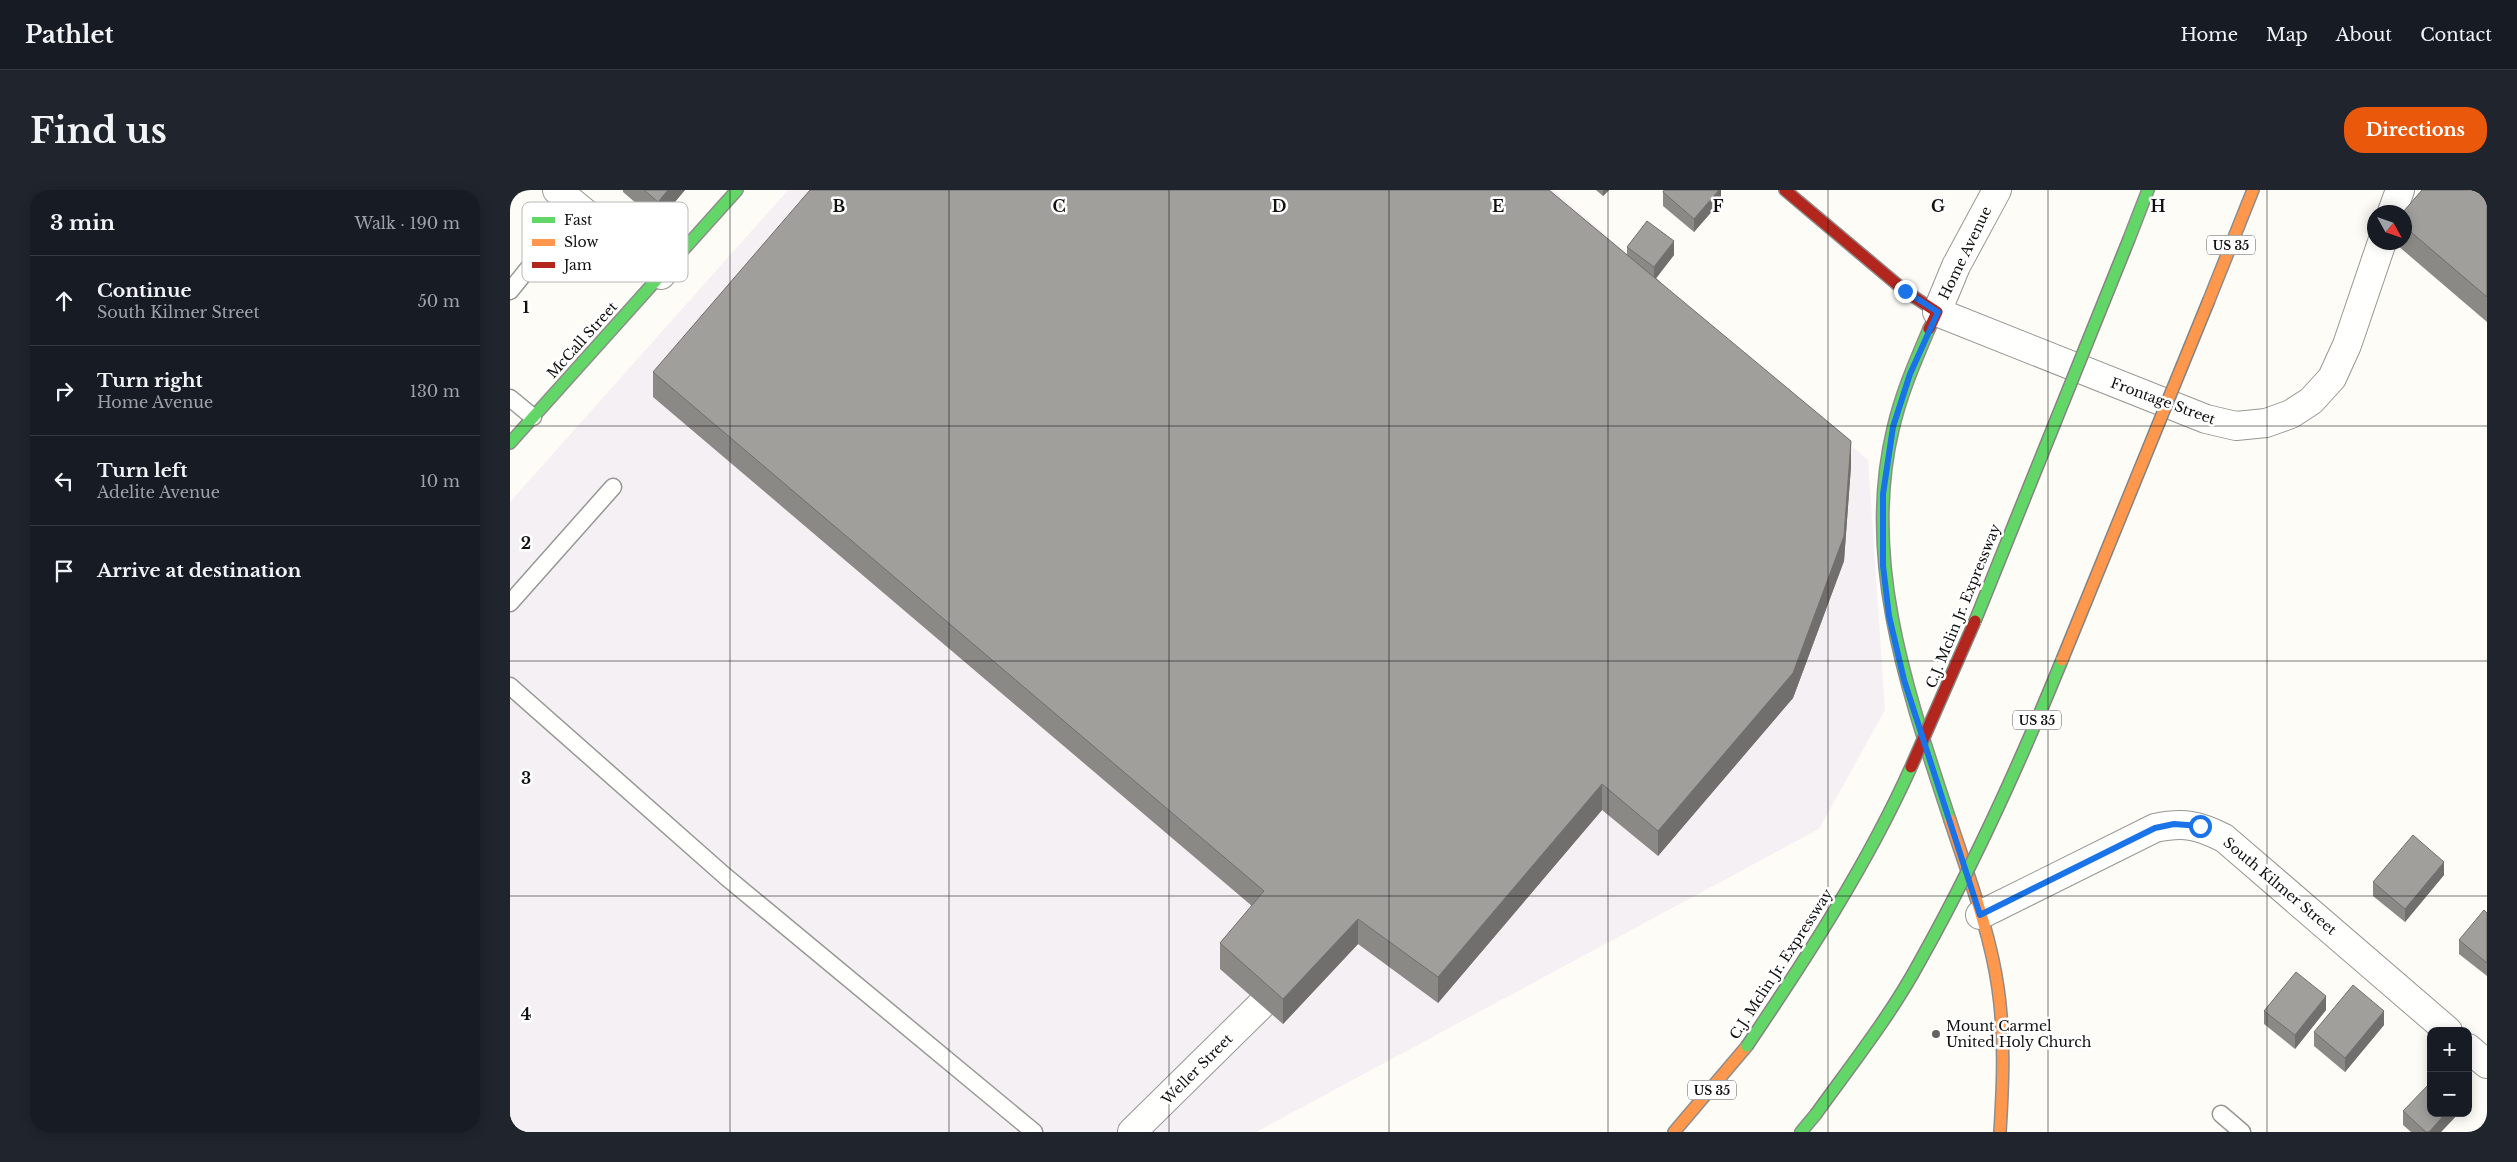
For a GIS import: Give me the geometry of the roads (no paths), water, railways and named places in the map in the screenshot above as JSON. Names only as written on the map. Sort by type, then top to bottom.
[{"type":"main road","name":"McCall Street","points":[[688,245],[737,190]]},
{"type":"main road","points":[[1785,190],[1905,291],[1938,312]]},
{"type":"main road","name":"C.J. Mclin Jr. Expressway","points":[[1674,1132],[1706,1097],[1747,1046],[1798,971],[1852,881],[1903,785],[1958,662],[2148,190]]},
{"type":"main road","name":"US 35","points":[[1801,1132],[1877,1029],[1920,962],[2005,792],[2057,672],[2254,190]]},
{"type":"main road","name":"McCall Street","points":[[510,443],[655,282]]},
{"type":"main road","name":"Home Avenue","points":[[1938,312],[1910,374],[1893,427],[1883,494],[1883,566],[1889,616],[1904,680],[1980,915],[1998,985],[2004,1046],[2000,1132]]},
{"type":"street","name":"Home Avenue","points":[[1938,312],[1956,266],[1996,190]]},
{"type":"street","points":[[2395,205],[2400,190]]},
{"type":"street","name":"Frontage Street","points":[[1938,312],[2206,419],[2236,426],[2266,423],[2291,414],[2311,401],[2332,378],[2347,345],[2379,250]]},
{"type":"street","name":"South Kilmer Street","points":[[1980,915],[2155,828],[2174,824],[2200,826],[2224,838],[2443,1027]]},
{"type":"street","name":"Weller Street","points":[[1132,1132],[1262,1004]]},
{"type":"street","points":[[2472,1051],[2487,1064]]},
{"type":"lane","points":[[510,291],[522,272]]},
{"type":"lane","points":[[510,398],[533,417]]},
{"type":"lane","points":[[510,602],[613,487]]},
{"type":"lane","points":[[510,686],[725,876],[1034,1132]]},
{"type":"lane","points":[[2220,1114],[2242,1132]]},
{"type":"place","name":"Mount Carmel United Holy Church","points":[[1936,1034]]}]
